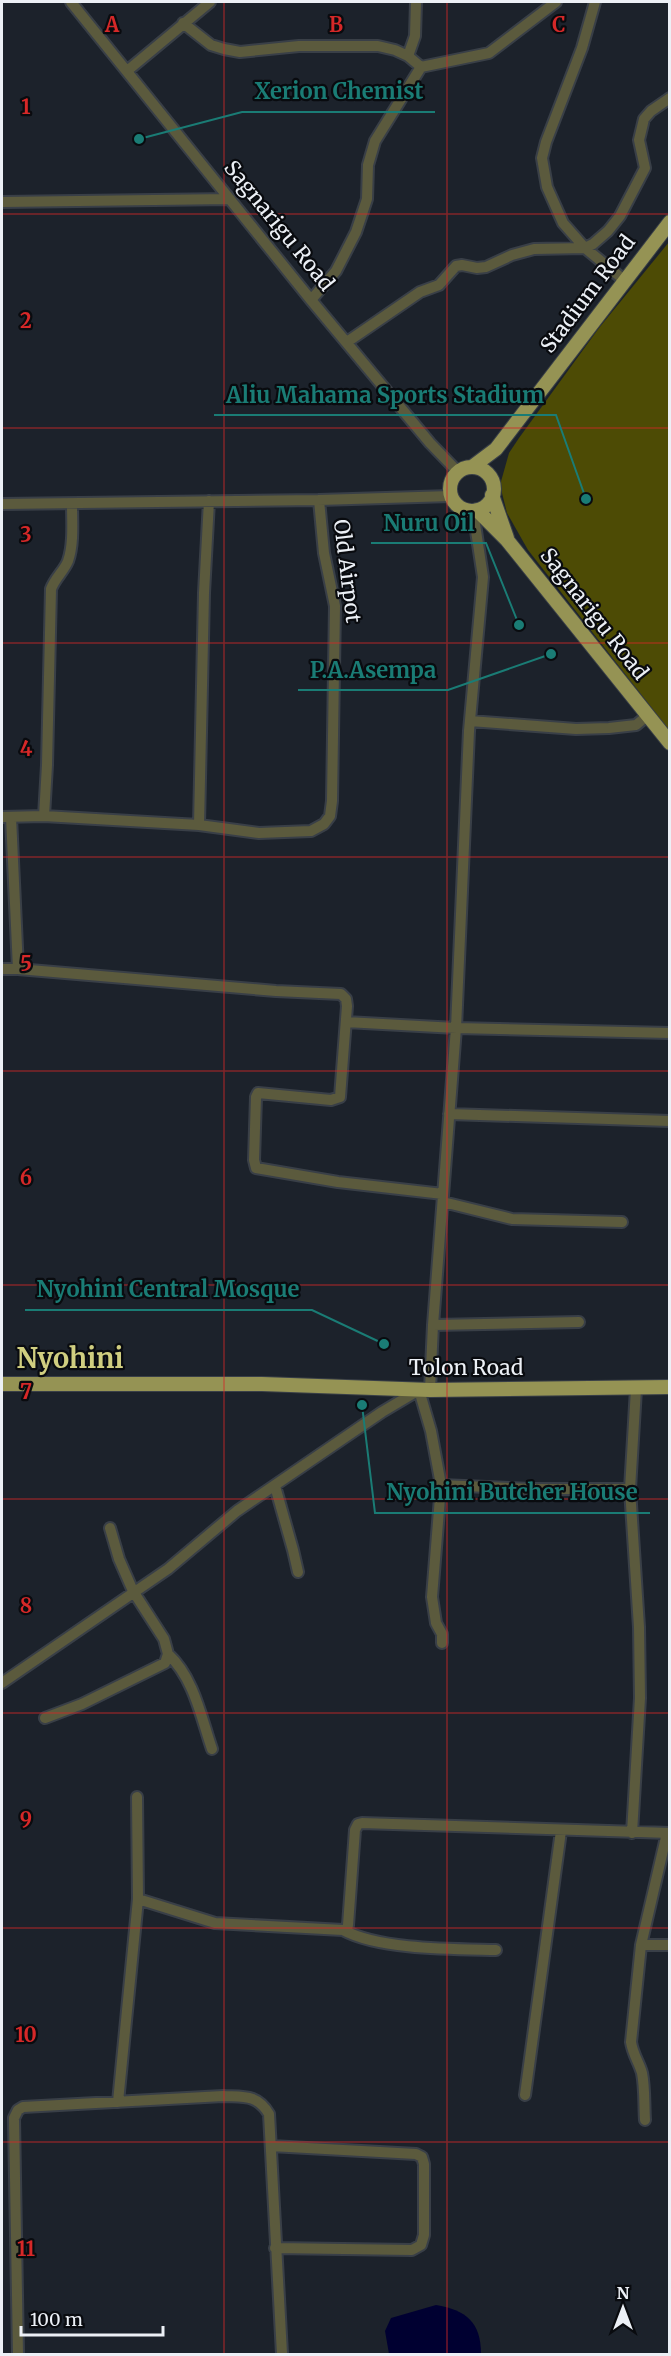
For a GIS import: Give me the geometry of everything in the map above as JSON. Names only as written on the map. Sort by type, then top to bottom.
[{"type":"main road","name":"Stadium Road","points":[[472,467],[496,449],[669,222]]},
{"type":"main road","name":"Stadium Road","points":[[491,480],[496,449]]},
{"type":"main road","points":[[472,467],[483,471],[491,480],[492,495],[488,503],[475,510],[462,508],[451,496],[450,484],[458,472],[472,467]]},
{"type":"main road","name":"Sagnarigu Road","points":[[492,495],[507,540]]},
{"type":"main road","name":"Sagnarigu Road","points":[[475,510],[507,540],[669,743]]},
{"type":"main road","name":"Tolon Road","points":[[2,1384],[262,1384],[425,1390],[669,1387]]},
{"type":"street","name":"Sagnarigu Road","points":[[71,2],[312,300],[424,435],[458,472]]},
{"type":"street","points":[[127,71],[210,2]]},
{"type":"street","points":[[408,56],[415,36],[416,2]]},
{"type":"street","points":[[312,300],[336,271],[356,232],[367,199],[368,165],[375,141],[421,67],[489,53],[556,2]]},
{"type":"street","points":[[595,2],[582,48],[542,158],[547,187],[554,207],[571,233],[585,248],[624,280]]},
{"type":"street","points":[[183,23],[211,45],[240,52],[299,46],[378,46],[408,56],[421,67]]},
{"type":"street","points":[[347,342],[414,296],[439,285],[456,266],[486,267],[512,255],[534,249],[585,248],[608,231],[630,198],[645,168],[639,140],[644,119],[669,98]]},
{"type":"street","points":[[2,202],[230,198]]},
{"type":"street","points":[[2,504],[451,496]]},
{"type":"street","name":"Old Airpot","points":[[199,825],[259,833],[311,831],[324,824],[330,816],[336,634],[335,606],[324,553],[319,500]]},
{"type":"street","points":[[18,969],[6,817],[44,816],[199,825],[209,501]]},
{"type":"street","points":[[44,816],[51,589],[68,561],[72,534],[72,504]]},
{"type":"street","points":[[442,1643],[442,1634],[436,1623],[432,1597],[441,1485],[425,1390],[433,1325],[456,1028],[470,721],[483,577],[475,510]]},
{"type":"street","points":[[470,721],[576,729],[636,725],[647,716]]},
{"type":"street","points":[[2,969],[341,994],[346,999],[346,1022],[340,1097],[331,1100],[258,1093],[254,1160],[256,1168],[443,1198],[512,1219],[622,1221]]},
{"type":"street","points":[[346,1022],[456,1028],[669,1033]]},
{"type":"street","points":[[449,1114],[669,1121]]},
{"type":"street","points":[[433,1325],[579,1322]]},
{"type":"street","points":[[632,1833],[640,1698],[639,1627],[630,1489],[636,1389]]},
{"type":"street","points":[[2,1683],[168,1569],[237,1511],[382,1412],[425,1390]]},
{"type":"street","points":[[441,1485],[531,1490],[630,1489]]},
{"type":"street","points":[[274,1486],[298,1572]]},
{"type":"street","points":[[110,1528],[119,1559],[133,1592],[164,1639],[168,1654],[178,1664],[199,1705],[212,1749]]},
{"type":"street","points":[[45,1718],[82,1704],[165,1663],[168,1654]]},
{"type":"street","points":[[118,2102],[138,1899],[137,1797]]},
{"type":"street","points":[[343,1930],[348,1925],[358,1824],[668,1833],[640,1945],[631,2042],[632,2054],[641,2069],[645,2120]]},
{"type":"street","points":[[525,2095],[561,1831]]},
{"type":"street","points":[[138,1899],[215,1923],[343,1930],[355,1937],[418,1947],[496,1950]]},
{"type":"street","points":[[640,1945],[669,1945]]},
{"type":"street","points":[[18,2355],[14,2118],[18,2110],[23,2107],[223,2096],[252,2097],[262,2102],[269,2114],[282,2355]]},
{"type":"street","points":[[271,2146],[416,2154],[422,2157],[424,2164],[424,2235],[421,2245],[411,2250],[275,2248]]},
{"type":"shaded area","points":[[669,242],[669,730],[528,550],[507,513],[500,485],[509,453],[519,438],[599,328]]},
{"type":"shaded area","points":[[436,2305],[456,2310],[470,2319],[478,2334],[481,2354],[389,2354],[385,2331],[391,2318]]},
{"type":"place","name":"Xerion Chemist","points":[[139,139]]},
{"type":"place","name":"Aliu Mahama Sports Stadium","points":[[586,499]]},
{"type":"place","name":"Nuru Oil","points":[[519,625]]},
{"type":"place","name":"P.A.Asempa","points":[[551,654]]},
{"type":"place","name":"Nyohini Central Mosque","points":[[384,1344]]},
{"type":"place","name":"Nyohini Butcher House","points":[[362,1405]]},
{"type":"district","name":"Nyohini","points":[[70,1359]]}]
